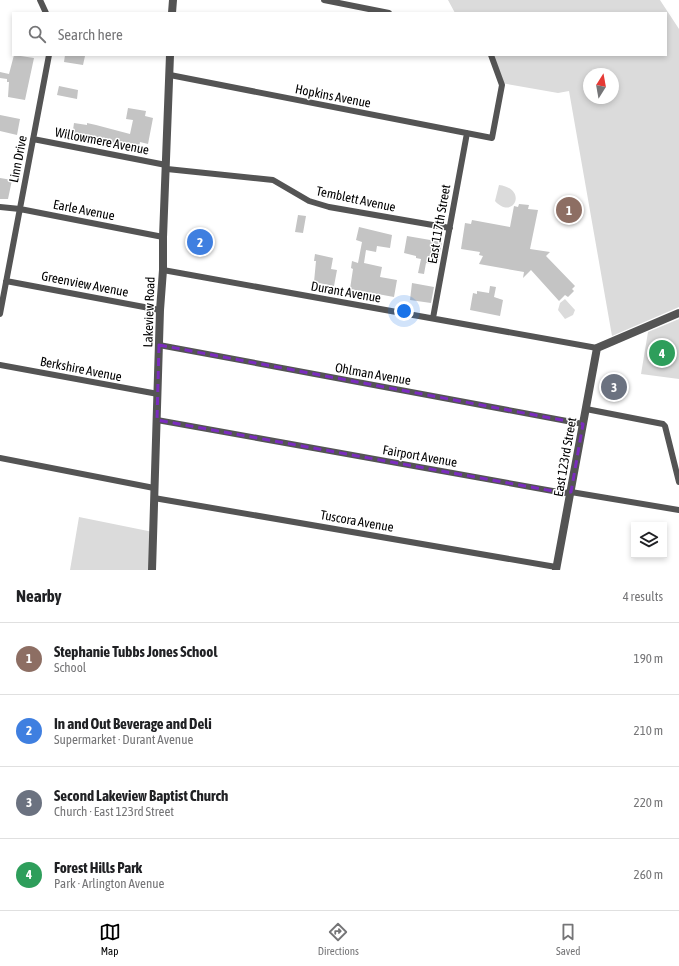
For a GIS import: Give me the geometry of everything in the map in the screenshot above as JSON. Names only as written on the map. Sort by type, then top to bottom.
[{"type":"street","points":[[40,0],[46,12]]},
{"type":"street","points":[[172,12],[173,0]]},
{"type":"street","points":[[324,0],[384,12]]},
{"type":"street","name":"Linn Drive","points":[[0,314],[50,56]]},
{"type":"street","name":"Lakeview Road","points":[[152,570],[170,56]]},
{"type":"street","name":"Hopkins Avenue","points":[[170,76],[492,138],[502,85],[490,56]]},
{"type":"street","name":"East 117th Street","points":[[433,318],[467,133]]},
{"type":"street","name":"Willowmere Avenue","points":[[33,139],[166,167]]},
{"type":"street","name":"Temblett Avenue","points":[[166,167],[273,180],[309,201],[329,207],[450,228]]},
{"type":"street","name":"Earle Avenue","points":[[0,207],[20,209],[163,237]]},
{"type":"street","name":"Durant Avenue","points":[[163,270],[597,348]]},
{"type":"street","name":"Greenview Avenue","points":[[6,281],[160,310]]},
{"type":"street","points":[[597,348],[679,313]]},
{"type":"street","name":"Ohlman Avenue","points":[[159,345],[583,424]]},
{"type":"street","name":"East 123rd Street","points":[[556,569],[597,348]]},
{"type":"street","name":"Berkshire Avenue","points":[[0,365],[158,394]]},
{"type":"street","points":[[586,409],[663,424],[665,426],[679,482]]},
{"type":"street","name":"Fairport Avenue","points":[[157,420],[564,493],[571,492],[679,510]]},
{"type":"street","points":[[0,458],[154,488]]},
{"type":"street","name":"Tuscora Avenue","points":[[154,498],[556,569]]},
{"type":"highlighted area","points":[[159,345],[583,424],[571,492],[564,493],[157,420]]},
{"type":"shaded area","points":[[448,0],[660,0],[679,29],[679,307],[612,336],[569,91],[558,93],[501,83],[491,56],[667,56],[667,12],[454,12]]},
{"type":"shaded area","points":[[499,185],[514,192],[516,197],[512,206],[507,208],[495,201]]},
{"type":"shaded area","points":[[565,299],[575,310],[573,315],[565,319],[558,310],[560,303]]},
{"type":"shaded area","points":[[679,319],[679,379],[641,374],[648,332]]},
{"type":"shaded area","points":[[79,517],[153,532],[152,570],[70,570]]},
{"type":"building","points":[[14,56],[34,58],[25,100],[8,97],[9,82],[7,82],[7,79],[0,78],[0,72],[9,74]]},
{"type":"building","points":[[65,56],[85,56],[83,65],[64,62]]},
{"type":"building","points":[[59,86],[78,90],[77,99],[57,95]]},
{"type":"building","points":[[128,108],[146,111],[145,116],[153,118],[148,144],[140,142],[139,147],[72,137],[74,123],[87,125],[87,123],[130,134],[133,120],[126,119]]},
{"type":"building","points":[[0,115],[20,119],[17,135],[0,131]]},
{"type":"building","points":[[0,178],[12,180],[8,199],[0,199]]},
{"type":"building","points":[[519,204],[529,205],[528,209],[538,210],[530,249],[550,252],[546,256],[575,286],[572,289],[574,291],[568,297],[565,295],[559,301],[531,270],[523,278],[524,272],[479,264],[483,256],[479,255],[480,252],[461,249],[465,223],[471,224],[472,220],[510,227],[514,206],[518,207]]},
{"type":"building","points":[[298,215],[306,216],[303,233],[295,232]]},
{"type":"building","points":[[359,227],[392,235],[390,248],[377,246],[376,252],[366,250],[364,263],[382,267],[380,277],[397,280],[394,297],[350,289],[353,269],[351,268],[352,261],[358,263],[362,242],[356,240]]},
{"type":"building","points":[[193,232],[196,236],[199,233],[208,243],[200,250],[189,236]]},
{"type":"building","points":[[407,236],[442,242],[438,263],[426,263],[424,274],[418,273],[421,259],[404,253]]},
{"type":"building","points":[[315,254],[333,258],[331,269],[337,270],[334,286],[314,282],[316,261],[314,261]]},
{"type":"building","points":[[412,283],[434,287],[431,303],[410,300]]},
{"type":"building","points":[[490,286],[496,287],[494,297],[503,300],[500,316],[470,310],[473,293],[477,294],[477,291],[489,293]]},
{"type":"place","name":"Stephanie Tubbs Jones School","points":[[569,210]]},
{"type":"place","name":"In and Out Beverage and Deli","points":[[200,242]]},
{"type":"place","name":"Forest Hills Park","points":[[662,353]]},
{"type":"place","name":"Second Lakeview Baptist Church","points":[[614,387]]}]
